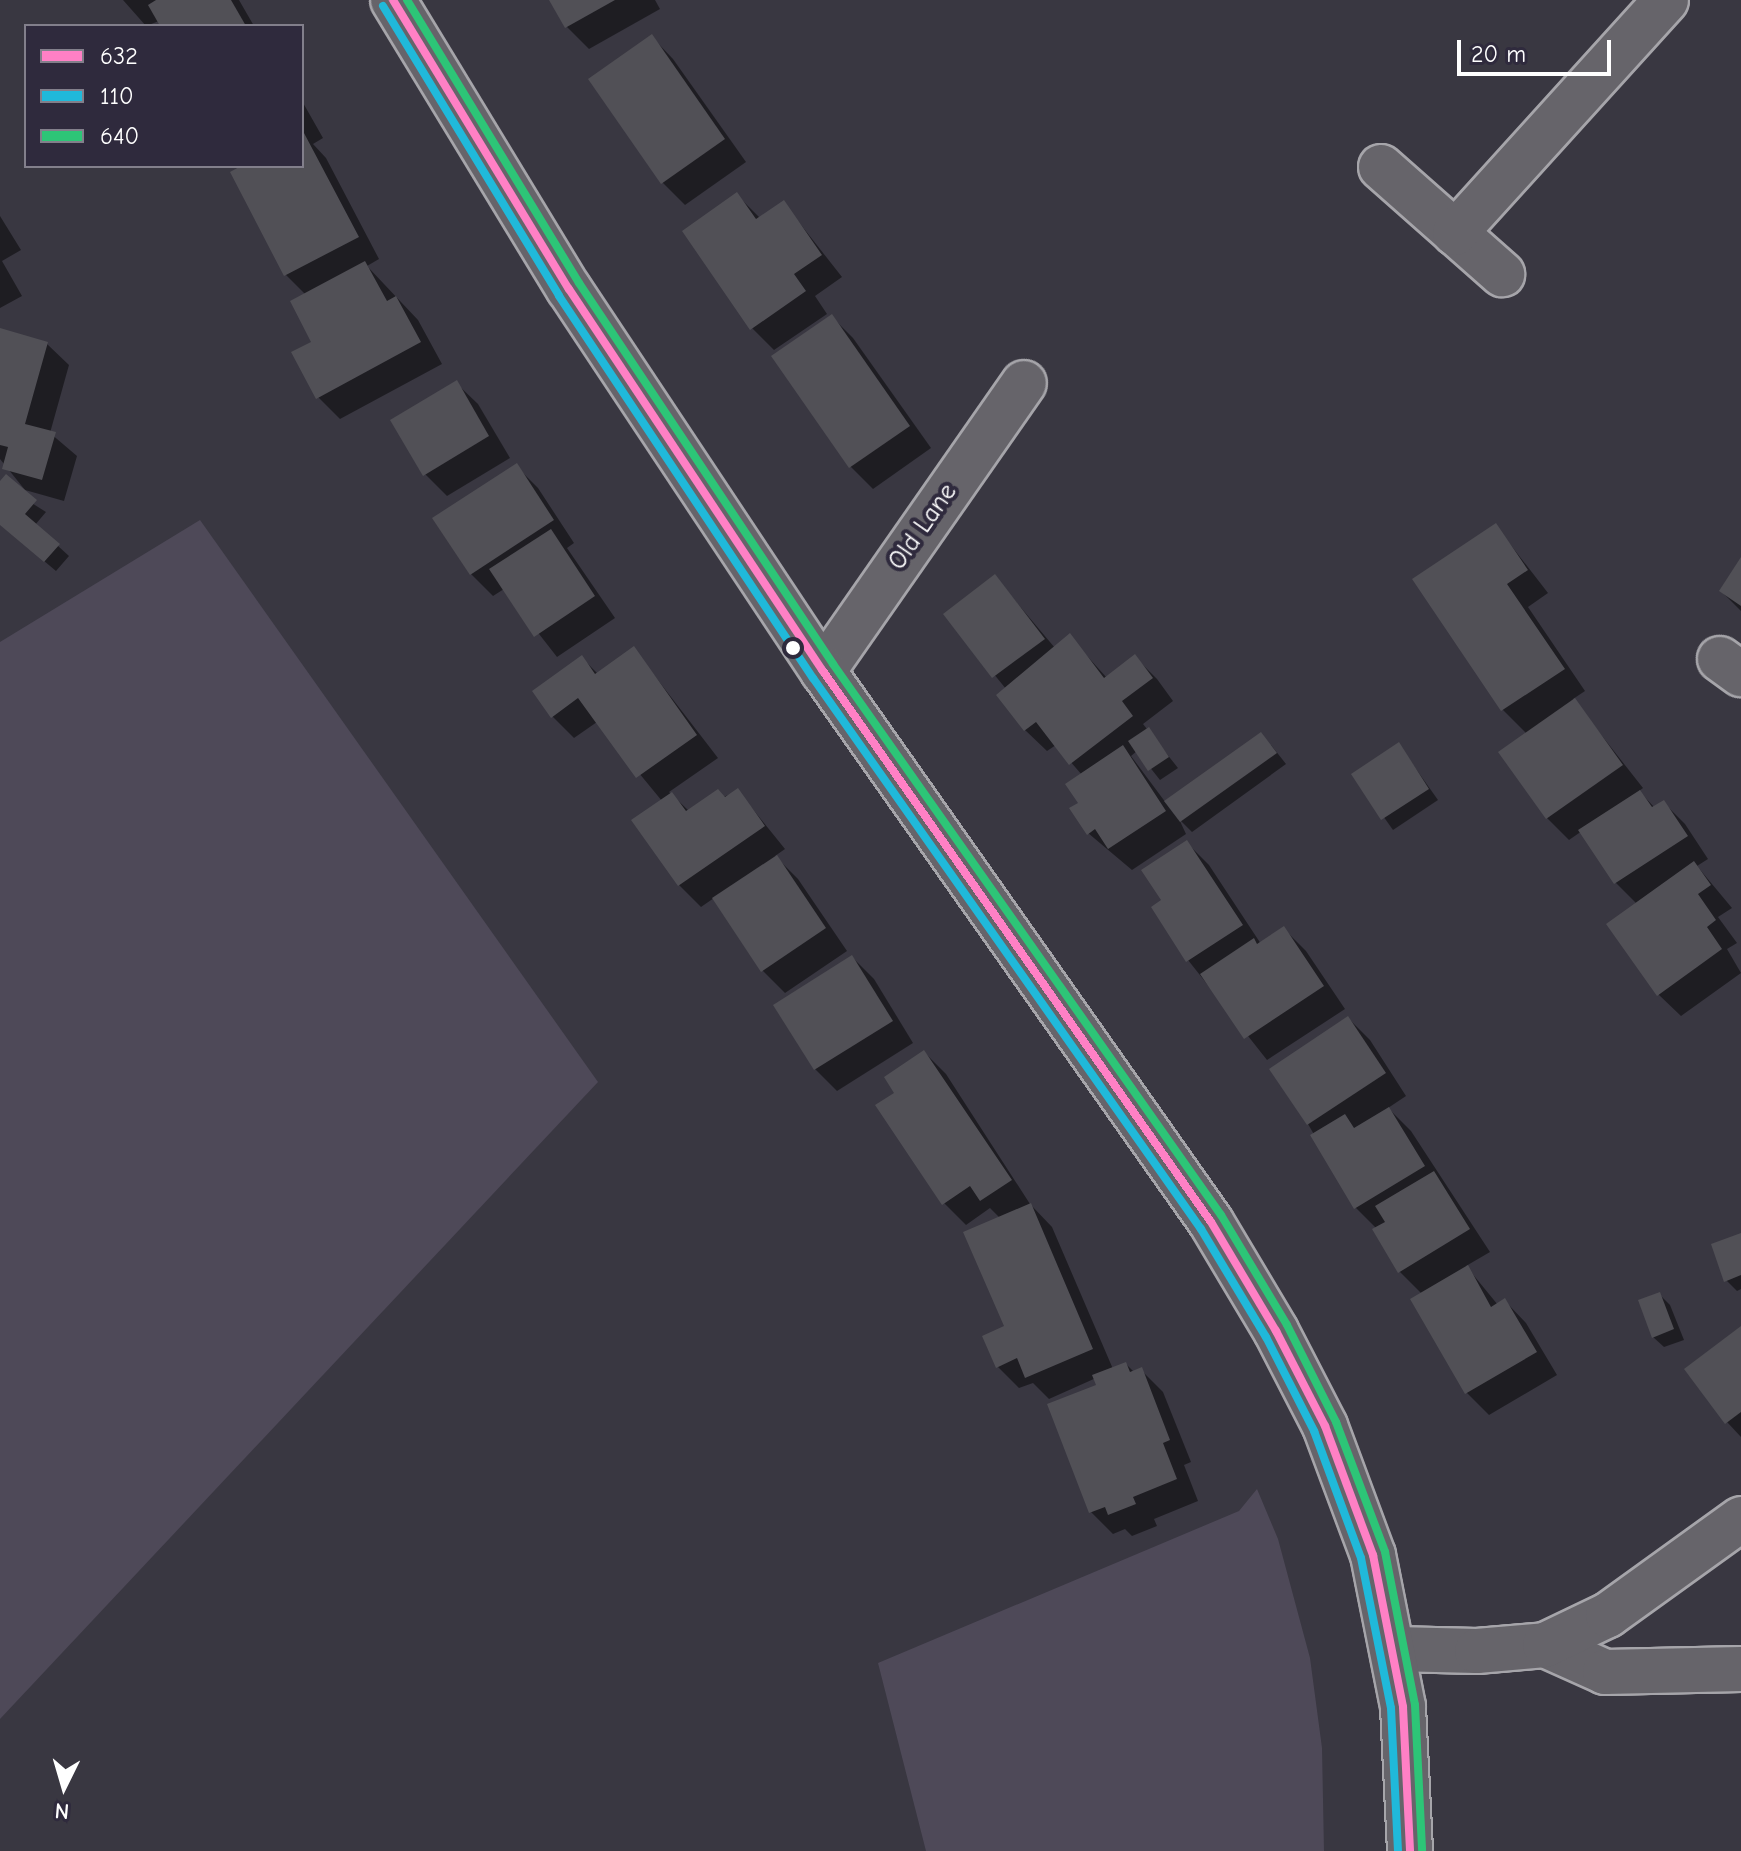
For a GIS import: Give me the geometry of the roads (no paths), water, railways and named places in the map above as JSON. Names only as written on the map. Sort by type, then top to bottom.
[{"type":"main road","points":[[393,0],[569,289],[823,671],[1211,1222],[1276,1331],[1325,1426],[1362,1521],[1395,1649],[1410,1851]]},
{"type":"main road","points":[[1455,233],[1666,0]]},
{"type":"main road","points":[[1381,167],[1502,274]]},
{"type":"main road","name":"Old Lane","points":[[823,671],[1024,383]]},
{"type":"main road","points":[[1395,1649],[1545,1645],[1608,1615],[1741,1519]]},
{"type":"main road","points":[[1545,1645],[1605,1672],[1741,1669]]}]
